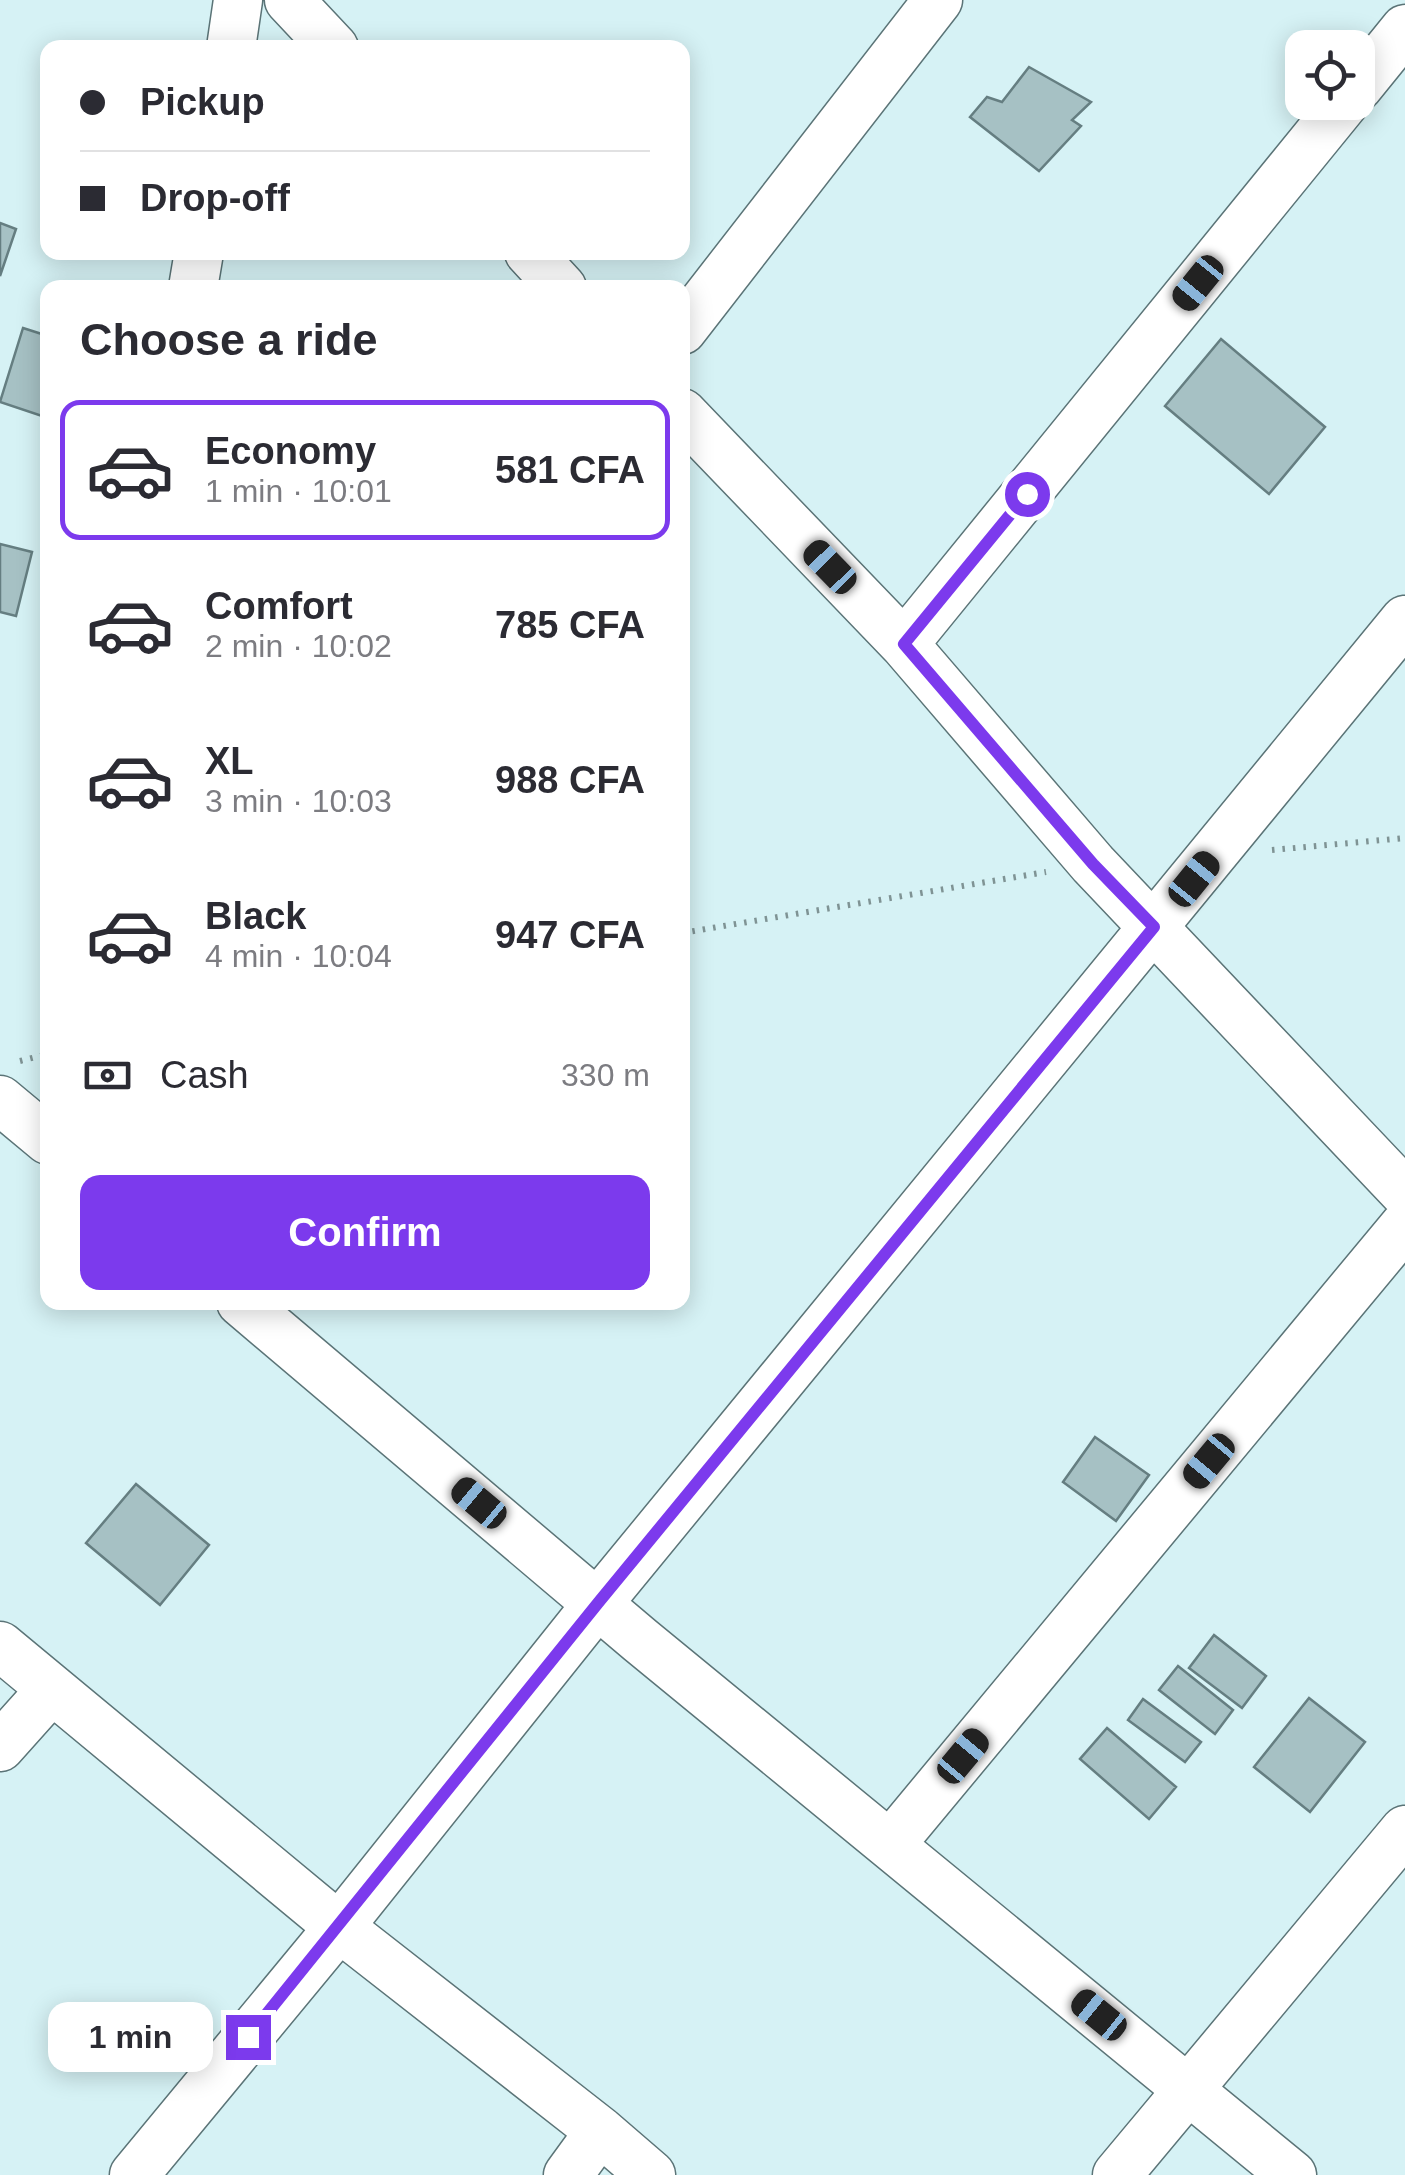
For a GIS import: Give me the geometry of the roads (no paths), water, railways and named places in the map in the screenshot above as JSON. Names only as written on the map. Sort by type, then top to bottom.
[{"type":"street","points":[[232,40],[238,0]]},
{"type":"street","points":[[289,0],[326,40]]},
{"type":"street","points":[[690,319],[912,9]]},
{"type":"street","points":[[1375,67],[1405,29]]},
{"type":"street","points":[[904,644],[1330,120]]},
{"type":"street","points":[[536,260],[555,280]]},
{"type":"street","points":[[690,421],[904,644],[1093,864],[1405,1193]]},
{"type":"street","points":[[134,2175],[1405,620]]},
{"type":"street","points":[[0,1100],[40,1133]]},
{"type":"street","points":[[890,1844],[1405,1225]]},
{"type":"street","points":[[250,1310],[598,1603],[1292,2175]]},
{"type":"street","points":[[0,1646],[340,1927],[651,2175]]},
{"type":"street","points":[[0,1748],[51,1690]]},
{"type":"street","points":[[1117,2175],[1405,1830]]},
{"type":"street","points":[[568,2175],[600,2131]]}]
